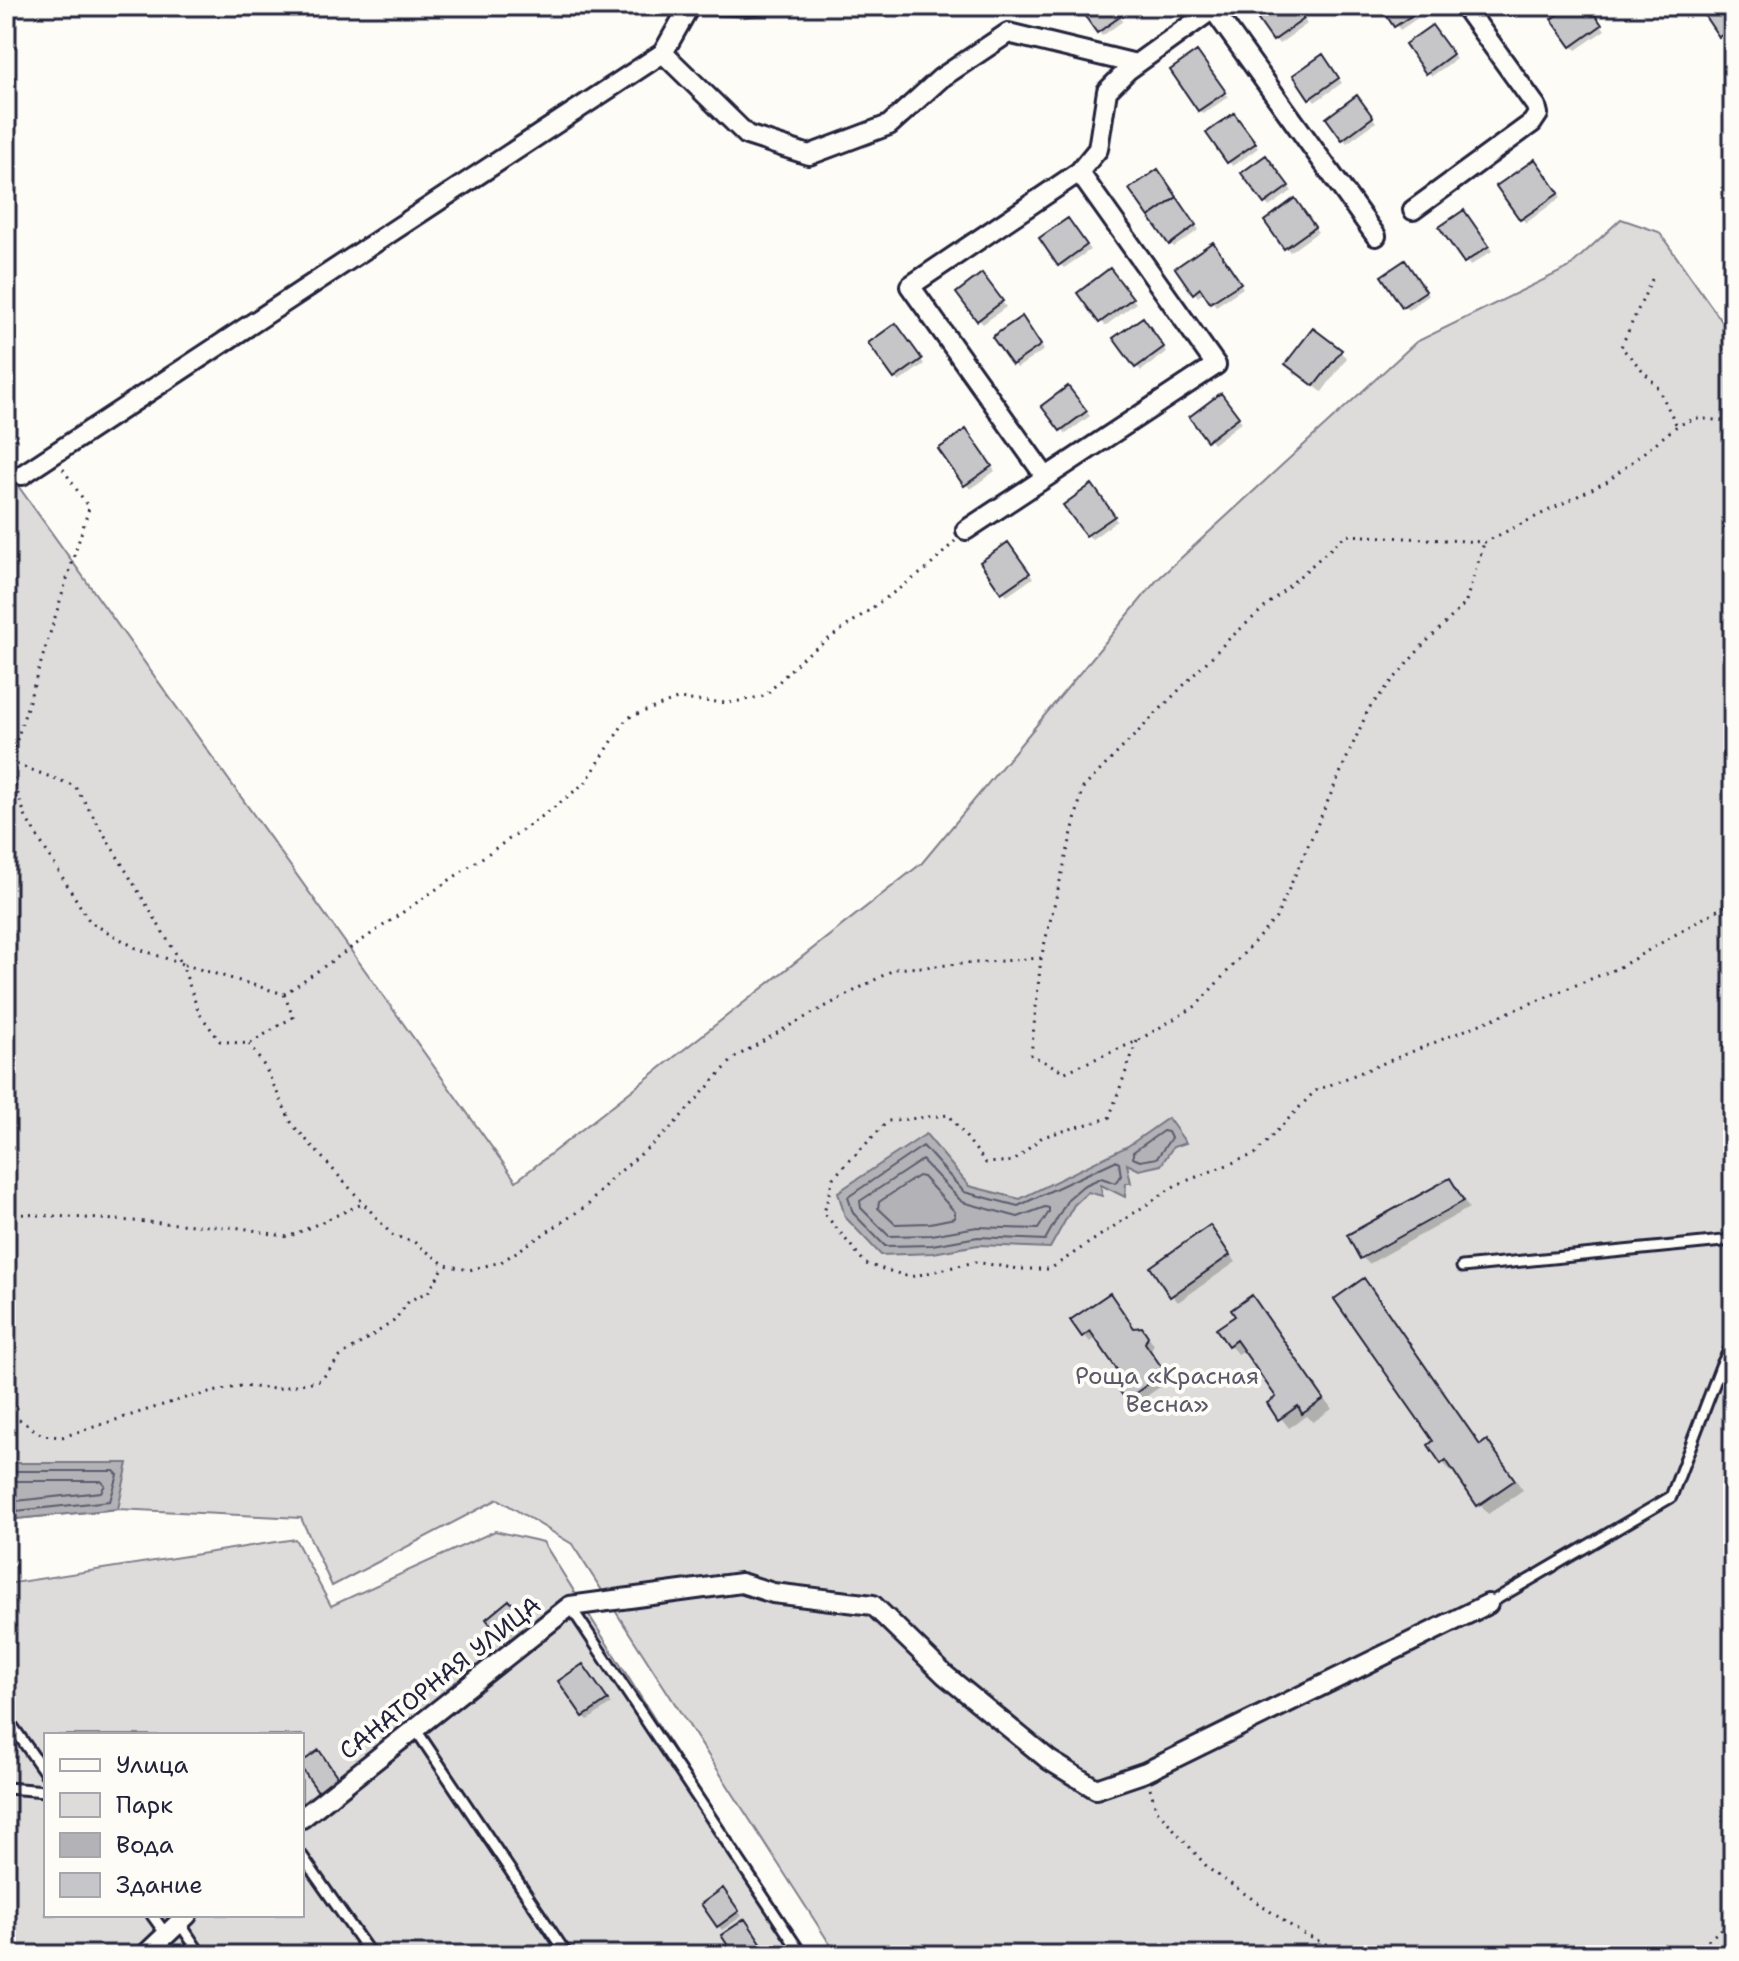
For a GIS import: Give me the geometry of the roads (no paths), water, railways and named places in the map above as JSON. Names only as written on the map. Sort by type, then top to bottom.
[{"type":"street","points":[[1413,210],[1532,123],[1538,114],[1536,106],[1464,6]]},
{"type":"street","points":[[22,475],[663,53],[687,7]]},
{"type":"street","points":[[1045,476],[910,286],[1079,172],[1098,149],[1107,91],[1136,64],[1215,8],[1376,236]]},
{"type":"street","points":[[663,53],[747,135],[809,155],[889,125],[941,78],[1008,33],[1136,64]]},
{"type":"street","points":[[966,530],[1216,365],[1079,172]]},
{"type":"street","points":[[570,1606],[741,1583],[773,1593],[873,1605],[945,1675],[1061,1768],[1096,1789],[1146,1772],[1488,1604]]},
{"type":"street","name":"САНАТОРНАЯ УЛИЦА","points":[[304,1816],[570,1606]]},
{"type":"street","points":[[145,1955],[177,1923]]},
{"type":"lane","points":[[687,7],[744,10],[776,6]]},
{"type":"lane","points":[[1462,1267],[1733,1240]]},
{"type":"lane","points":[[1488,1604],[1671,1497],[1721,1366],[1733,1343]]},
{"type":"lane","points":[[570,1606],[802,1955]]},
{"type":"lane","points":[[6,1717],[44,1771]]},
{"type":"lane","points":[[416,1730],[567,1955]]},
{"type":"lane","points":[[6,1788],[44,1791]]},
{"type":"lane","points":[[304,1859],[371,1955]]},
{"type":"lane","points":[[177,1923],[201,1955]]},
{"type":"water","points":[[1168,1118],[1186,1143],[1173,1147],[1161,1165],[1139,1170],[1127,1164],[1131,1183],[1126,1183],[1125,1197],[1101,1185],[1102,1196],[1088,1192],[1074,1205],[1050,1248],[978,1245],[933,1253],[881,1255],[845,1217],[838,1192],[926,1134],[969,1186],[1020,1199],[1128,1146]]},
{"type":"water","points":[[6,1463],[128,1463],[118,1509],[6,1520]]},
{"type":"park label","name":"Роща «Красная Весна»","points":[[1167,1390]]}]
